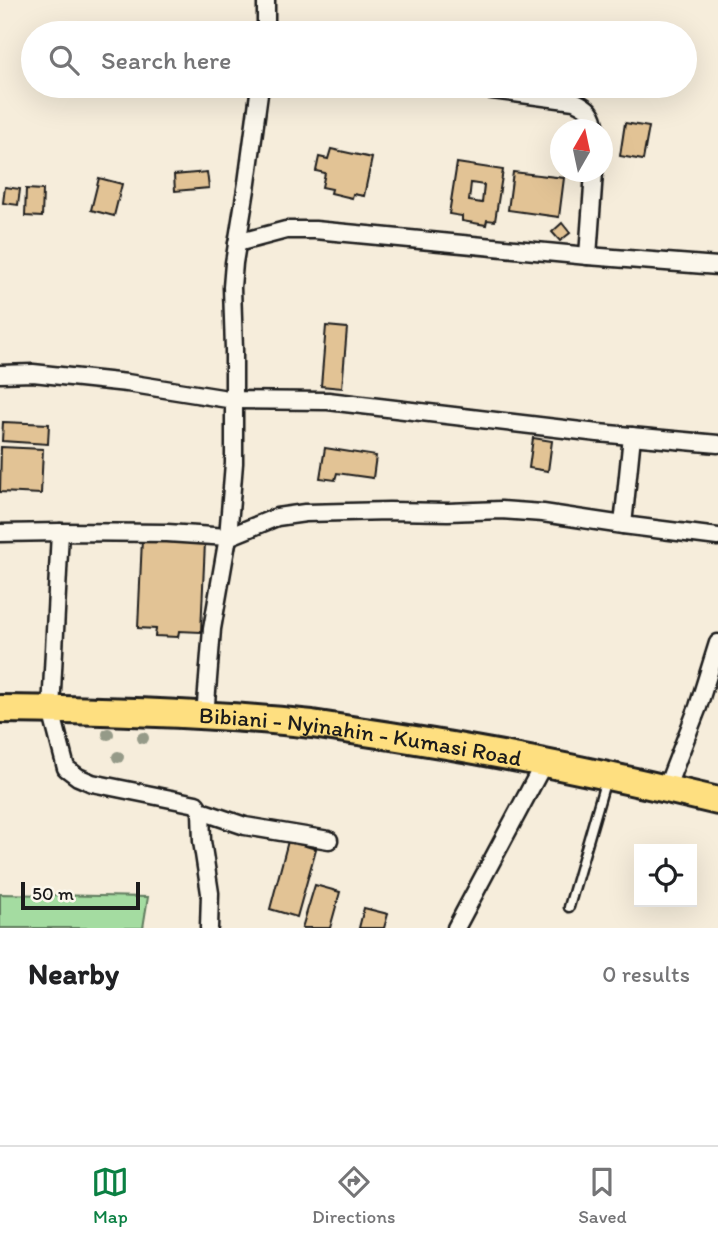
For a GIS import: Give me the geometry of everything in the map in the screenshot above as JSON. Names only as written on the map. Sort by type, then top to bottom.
[{"type":"main road","name":"Bibiani - Nyinahin - Kumasi Road","points":[[0,709],[205,716],[312,724],[544,763],[718,801]]},
{"type":"street","points":[[266,0],[266,21]]},
{"type":"street","points":[[205,716],[212,629],[228,537],[234,463],[232,287],[258,98]]},
{"type":"street","points":[[552,98],[574,101],[587,107],[594,119]]},
{"type":"street","points":[[588,256],[593,182]]},
{"type":"street","points":[[237,243],[286,230],[315,230],[718,266]]},
{"type":"street","points":[[0,374],[33,373],[127,383],[234,400],[328,401],[718,444]]},
{"type":"street","points":[[623,525],[632,436]]},
{"type":"street","points":[[0,533],[167,533],[228,537],[277,517],[305,513],[501,510],[718,537]]},
{"type":"street","points":[[60,532],[51,710],[66,768],[92,783],[196,804],[201,811],[202,841],[210,892],[209,928]]},
{"type":"street","points":[[666,789],[698,707],[718,643]]},
{"type":"street","points":[[456,928],[544,763]]},
{"type":"street","points":[[201,811],[245,826],[329,840]]},
{"type":"lane","points":[[569,907],[607,776]]},
{"type":"green space","points":[[0,894],[148,897],[143,928],[0,928]]},
{"type":"building","points":[[625,123],[649,127],[643,160],[620,156]]},
{"type":"building","points":[[331,149],[372,158],[364,196],[353,194],[352,198],[331,193],[332,189],[322,187],[325,173],[316,171],[319,157],[328,159]]},
{"type":"building","points":[[457,163],[503,170],[495,221],[487,220],[486,225],[462,221],[462,216],[449,214]],"holes":[[[471,183],[484,185],[482,203],[469,201]]]},
{"type":"building","points":[[207,172],[209,188],[175,191],[174,175]]},
{"type":"building","points":[[513,172],[550,176],[550,182],[563,182],[559,217],[508,210]]},
{"type":"building","points":[[99,178],[122,184],[114,216],[91,210]]},
{"type":"building","points":[[5,187],[20,189],[18,205],[3,203]]},
{"type":"building","points":[[26,189],[43,190],[42,217],[25,216]]},
{"type":"building","points":[[562,223],[570,233],[560,241],[552,232]]},
{"type":"building","points":[[326,326],[347,328],[342,388],[321,386]]},
{"type":"building","points":[[3,422],[49,424],[48,444],[2,441]]},
{"type":"building","points":[[533,438],[552,441],[548,471],[529,468]]},
{"type":"building","points":[[1,447],[43,449],[41,494],[0,492]]},
{"type":"building","points":[[325,448],[376,456],[373,478],[337,473],[335,480],[320,478]]},
{"type":"building","points":[[142,539],[205,542],[201,632],[179,631],[178,637],[155,636],[156,629],[138,628]]},
{"type":"building","points":[[288,841],[316,849],[297,917],[270,909]]},
{"type":"building","points":[[315,885],[340,892],[330,928],[302,928]]},
{"type":"building","points":[[364,908],[388,914],[384,928],[359,928]]}]
